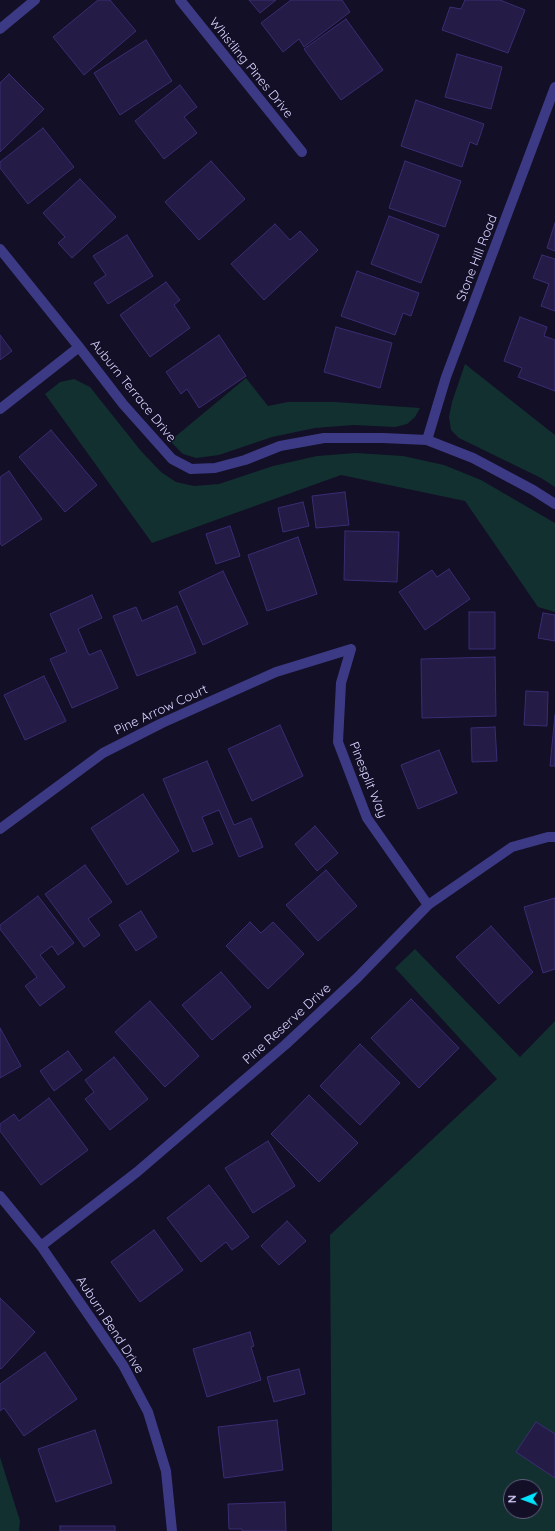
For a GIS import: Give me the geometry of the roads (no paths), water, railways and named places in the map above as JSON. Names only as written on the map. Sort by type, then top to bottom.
[{"type":"street","points":[[0,29],[35,0]]},
{"type":"street","name":"Whistling Pines Drive","points":[[180,0],[302,152]]},
{"type":"street","name":"Stone Hill Road","points":[[427,440],[446,377],[555,87]]},
{"type":"street","name":"Auburn Terrace Drive","points":[[0,249],[79,346],[123,404],[172,459],[192,469],[215,468],[246,460],[280,446],[324,438],[427,440],[473,458],[533,490],[555,504]]},
{"type":"street","points":[[0,409],[79,346]]},
{"type":"street","name":"Pine Arrow Court","points":[[0,829],[103,752],[162,723],[276,672],[351,649]]},
{"type":"street","name":"Pinesplit Way","points":[[351,649],[341,683],[338,742],[367,818],[428,905]]},
{"type":"street","name":"Pine Reserve Drive","points":[[41,1246],[149,1162],[285,1045],[357,978],[428,905],[512,847],[548,837],[555,837]]},
{"type":"street","name":"Auburn Bend Drive","points":[[0,1196],[41,1246],[124,1365],[148,1412],[166,1471],[172,1531]]}]
